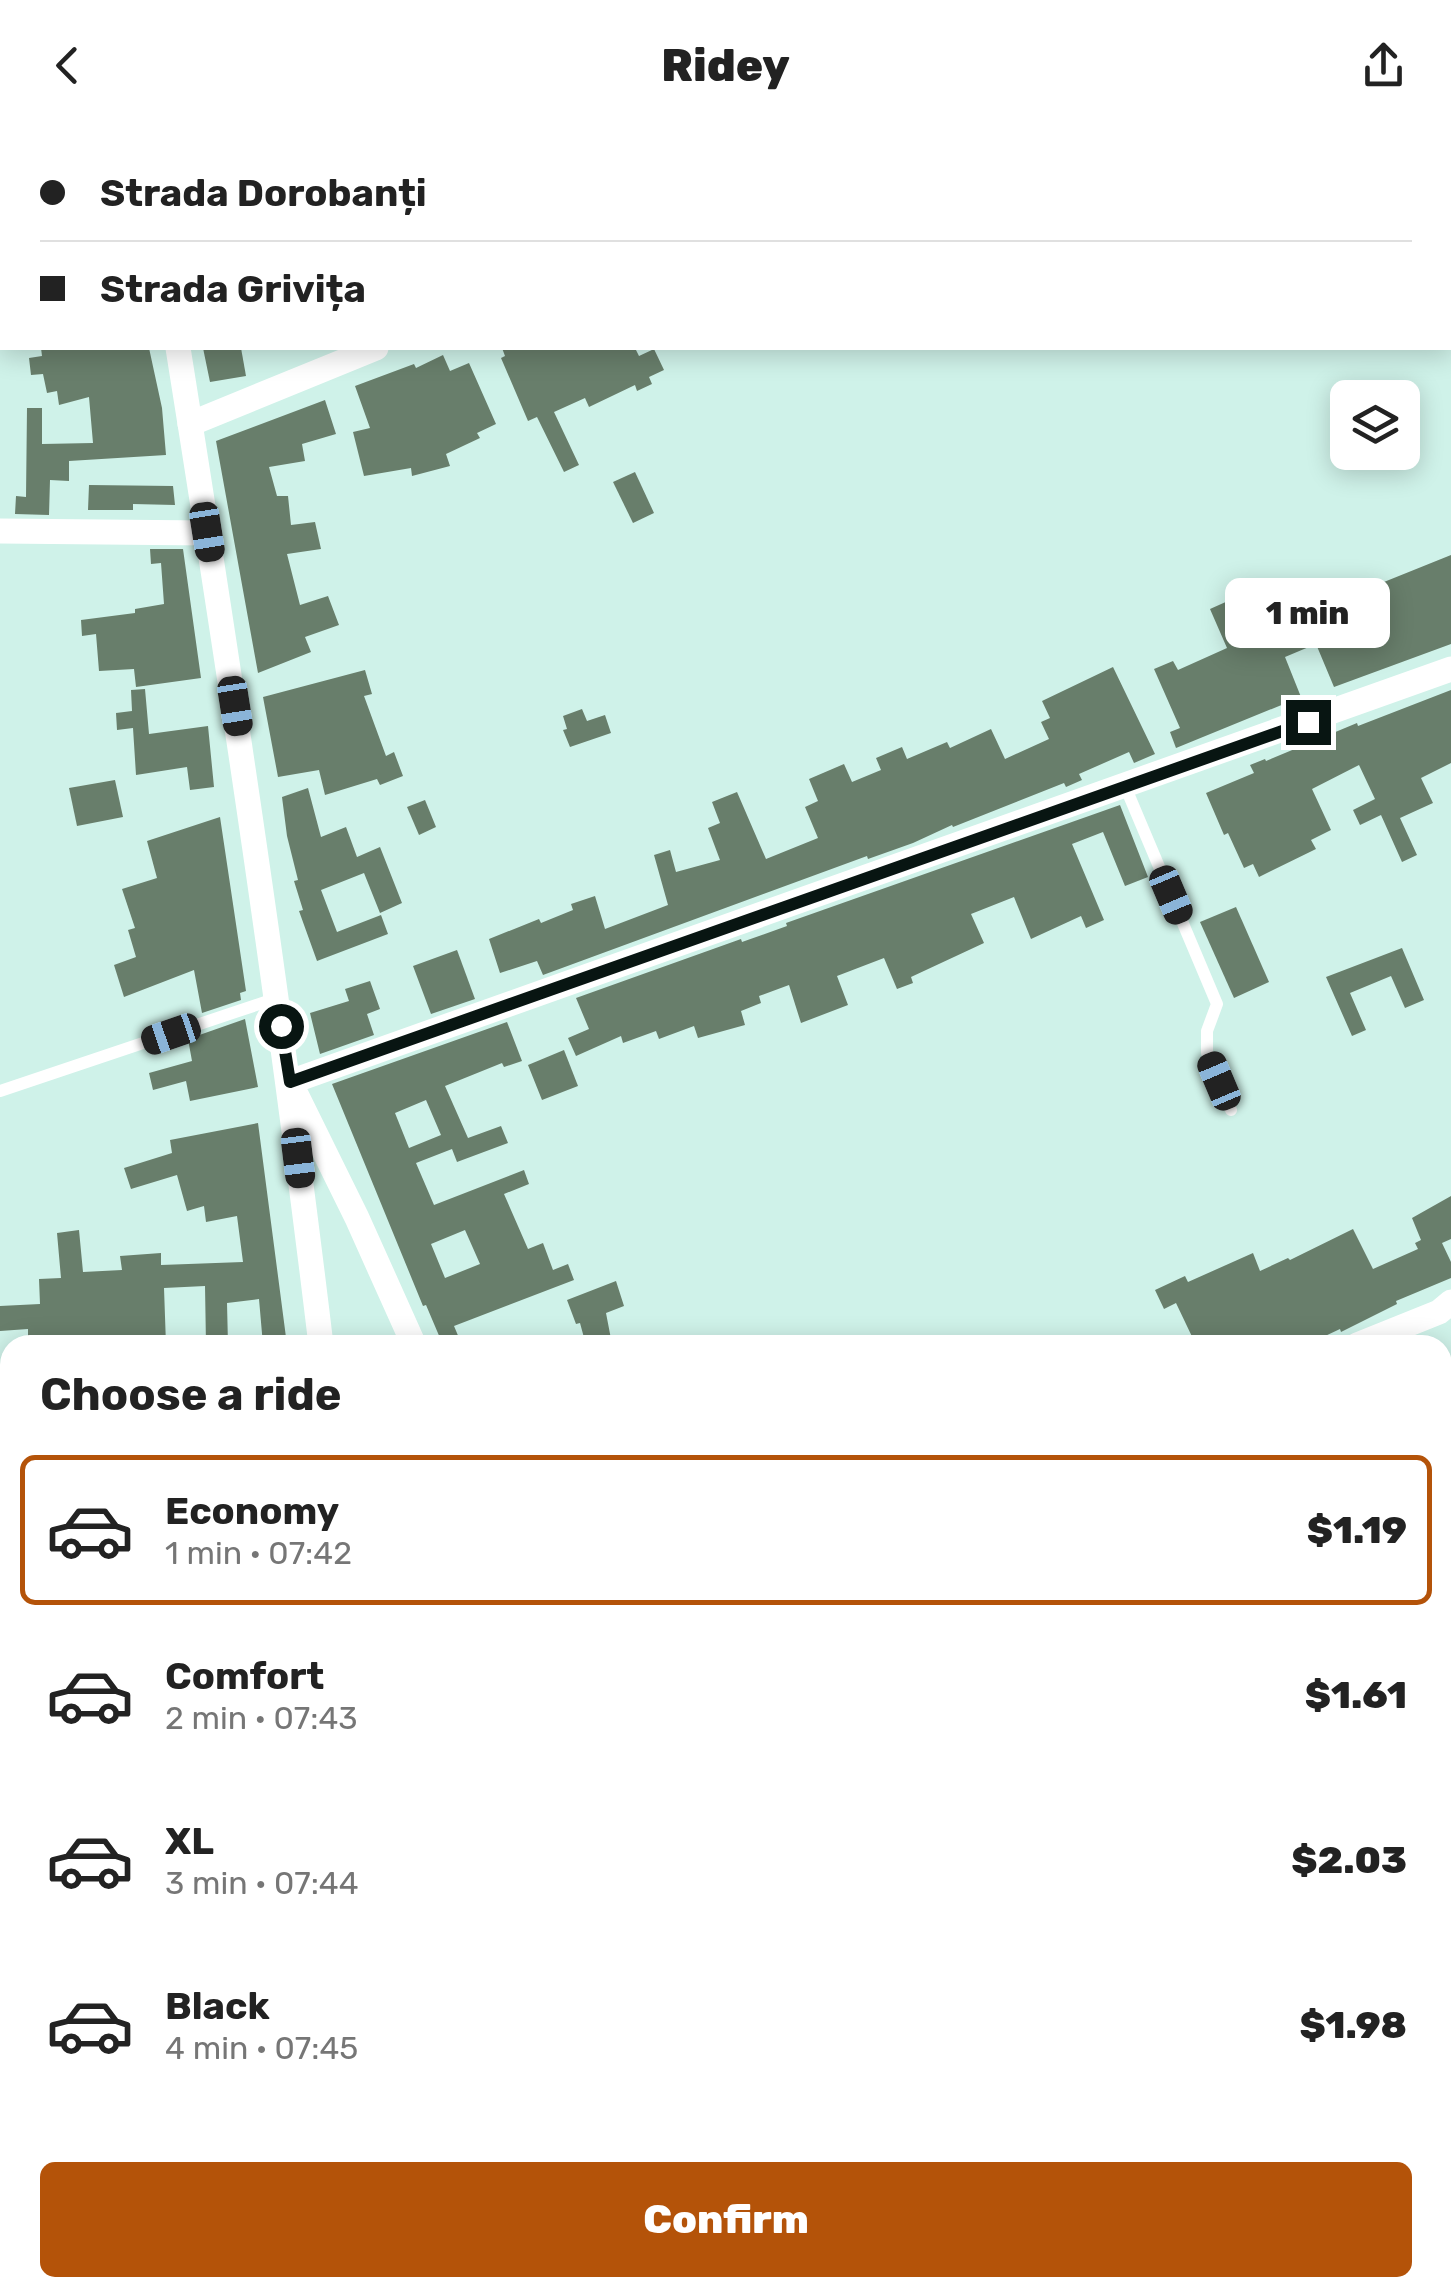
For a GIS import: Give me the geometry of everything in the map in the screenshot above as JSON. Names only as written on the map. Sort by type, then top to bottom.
[{"type":"street","points":[[178,350],[290,1082],[320,1335]]},
{"type":"street","points":[[190,424],[371,350]]},
{"type":"street","points":[[0,531],[207,532]]},
{"type":"street","points":[[290,1082],[1451,669]]},
{"type":"street","points":[[290,1082],[410,1335]]},
{"type":"street","points":[[1382,1335],[1438,1312],[1451,1302]]},
{"type":"lane","points":[[1126,786],[1216,1004],[1207,1031],[1207,1053],[1230,1110]]},
{"type":"lane","points":[[0,1091],[277,998]]},
{"type":"building","points":[[41,350],[149,350],[162,408],[166,455],[69,461],[69,481],[50,480],[49,515],[15,514],[16,496],[26,497],[27,408],[42,408],[42,444],[93,443],[89,397],[59,405],[57,391],[47,393],[43,374],[31,375],[29,358],[42,356]]},
{"type":"building","points":[[203,350],[241,350],[246,376],[210,382]]},
{"type":"building","points":[[503,350],[636,350],[639,356],[654,350],[664,370],[649,377],[652,384],[637,391],[635,385],[589,407],[585,398],[554,412],[579,465],[564,472],[537,417],[528,421],[501,358],[505,356]]},
{"type":"building","points":[[443,355],[450,371],[469,363],[496,424],[477,433],[480,438],[446,454],[450,466],[412,476],[411,468],[364,476],[353,432],[370,428],[355,386],[414,364],[416,368]]},
{"type":"building","points":[[325,400],[336,434],[302,444],[305,461],[269,467],[277,496],[288,496],[291,525],[315,522],[321,549],[287,554],[300,605],[328,596],[339,625],[305,637],[311,652],[258,673],[216,441]]},
{"type":"building","points":[[635,472],[654,513],[633,523],[613,482]]},
{"type":"building","points":[[89,485],[173,486],[175,505],[133,504],[133,510],[88,510]]},
{"type":"building","points":[[150,549],[183,549],[201,678],[136,687],[134,669],[99,671],[96,634],[82,636],[81,620],[135,613],[135,609],[164,604],[161,563],[151,564]]},
{"type":"building","points":[[1451,555],[1451,644],[1334,687],[1316,644],[1285,657],[1301,697],[1176,748],[1170,732],[1180,728],[1154,669],[1173,661],[1178,670],[1227,648],[1210,609],[1257,588],[1276,637],[1313,622],[1307,609],[1371,580],[1374,586]]},
{"type":"building","points":[[1113,667],[1155,754],[1134,763],[1129,752],[1079,774],[1082,780],[1066,787],[1064,783],[913,843],[868,859],[867,856],[543,975],[537,961],[500,973],[489,939],[573,910],[571,904],[595,896],[605,929],[668,905],[654,855],[670,850],[676,872],[720,860],[708,828],[720,823],[712,802],[737,792],[766,859],[818,838],[805,807],[818,801],[809,779],[844,764],[852,782],[881,770],[876,758],[902,747],[907,759],[947,742],[950,748],[991,729],[1005,759],[1049,739],[1041,722],[1050,718],[1042,701]]},
{"type":"building","points":[[365,670],[372,694],[364,696],[386,756],[394,752],[403,776],[380,785],[377,779],[325,795],[319,770],[278,777],[263,697]]},
{"type":"building","points":[[145,689],[149,734],[208,726],[214,787],[190,790],[187,767],[136,775],[133,728],[117,730],[116,713],[132,711],[131,690]]},
{"type":"building","points":[[1451,690],[1451,763],[1421,778],[1433,803],[1400,818],[1417,855],[1402,862],[1381,815],[1360,825],[1353,810],[1375,799],[1359,765],[1312,789],[1331,830],[1311,840],[1316,849],[1259,877],[1253,864],[1244,868],[1206,793],[1254,773],[1250,765]]},
{"type":"building","points":[[582,709],[587,721],[605,715],[611,733],[570,747],[563,730],[567,729],[563,716]]},
{"type":"building","points":[[115,780],[123,817],[77,826],[69,788]]},
{"type":"building","points":[[308,788],[321,837],[346,827],[357,857],[380,847],[402,903],[380,913],[364,873],[321,890],[337,932],[381,915],[388,934],[317,961],[299,911],[303,910],[294,881],[298,880],[282,797]]},
{"type":"building","points":[[425,800],[436,827],[419,835],[407,807]]},
{"type":"building","points":[[1120,805],[1148,877],[1125,886],[1103,832],[1072,844],[1104,920],[1086,928],[1081,916],[1031,939],[1014,897],[971,914],[984,943],[911,977],[913,983],[897,989],[884,958],[837,976],[848,1005],[801,1023],[789,985],[759,996],[761,1003],[741,1011],[745,1025],[698,1038],[694,1026],[659,1039],[656,1031],[623,1043],[621,1036],[576,1056],[568,1038],[589,1029],[576,998]]},
{"type":"building","points":[[220,817],[246,991],[240,993],[241,1000],[202,1013],[194,970],[124,997],[114,965],[136,957],[128,930],[135,928],[122,889],[157,878],[147,841]]},
{"type":"building","points":[[1236,907],[1269,982],[1234,998],[1200,922]]},
{"type":"building","points":[[1402,948],[1424,1000],[1405,1008],[1391,976],[1350,993],[1366,1030],[1352,1036],[1326,977]]},
{"type":"building","points":[[457,950],[475,999],[431,1014],[413,966]]},
{"type":"building","points":[[370,981],[380,1009],[367,1014],[374,1035],[320,1054],[310,1013],[349,1001],[345,989]]},
{"type":"building","points":[[245,1019],[258,1087],[190,1101],[186,1081],[153,1090],[149,1073],[192,1061],[188,1039]]},
{"type":"building","points":[[507,1022],[522,1061],[504,1067],[502,1063],[445,1086],[468,1138],[501,1126],[508,1143],[457,1162],[452,1149],[416,1163],[434,1205],[524,1170],[529,1184],[504,1194],[528,1249],[543,1243],[553,1270],[568,1264],[574,1280],[454,1326],[458,1335],[439,1335],[426,1305],[423,1306],[332,1084]],"holes":[[[426,1100],[441,1135],[409,1148],[395,1113]],[[465,1230],[480,1264],[445,1278],[431,1244]]]},
{"type":"building","points":[[564,1050],[578,1086],[542,1100],[528,1065]]},
{"type":"building","points":[[258,1123],[286,1335],[262,1335],[259,1299],[227,1303],[228,1335],[206,1335],[205,1286],[164,1288],[166,1335],[28,1335],[28,1329],[0,1331],[0,1306],[40,1304],[39,1279],[61,1278],[57,1233],[79,1230],[83,1272],[122,1270],[120,1256],[161,1253],[161,1265],[243,1262],[237,1216],[206,1222],[204,1206],[187,1211],[177,1175],[131,1189],[124,1168],[172,1153],[170,1140]]},
{"type":"building","points":[[1451,1196],[1451,1239],[1442,1243],[1451,1262],[1451,1278],[1396,1301],[1397,1304],[1341,1332],[1340,1329],[1327,1335],[1191,1335],[1176,1303],[1164,1309],[1155,1290],[1185,1276],[1188,1282],[1253,1253],[1260,1271],[1353,1229],[1373,1269],[1418,1249],[1415,1243],[1421,1240],[1412,1218]]},
{"type":"building","points":[[616,1281],[624,1306],[606,1313],[610,1335],[583,1335],[567,1300]]},
{"type":"route","points":[[281,1026],[290,1082],[1308,722]]}]
